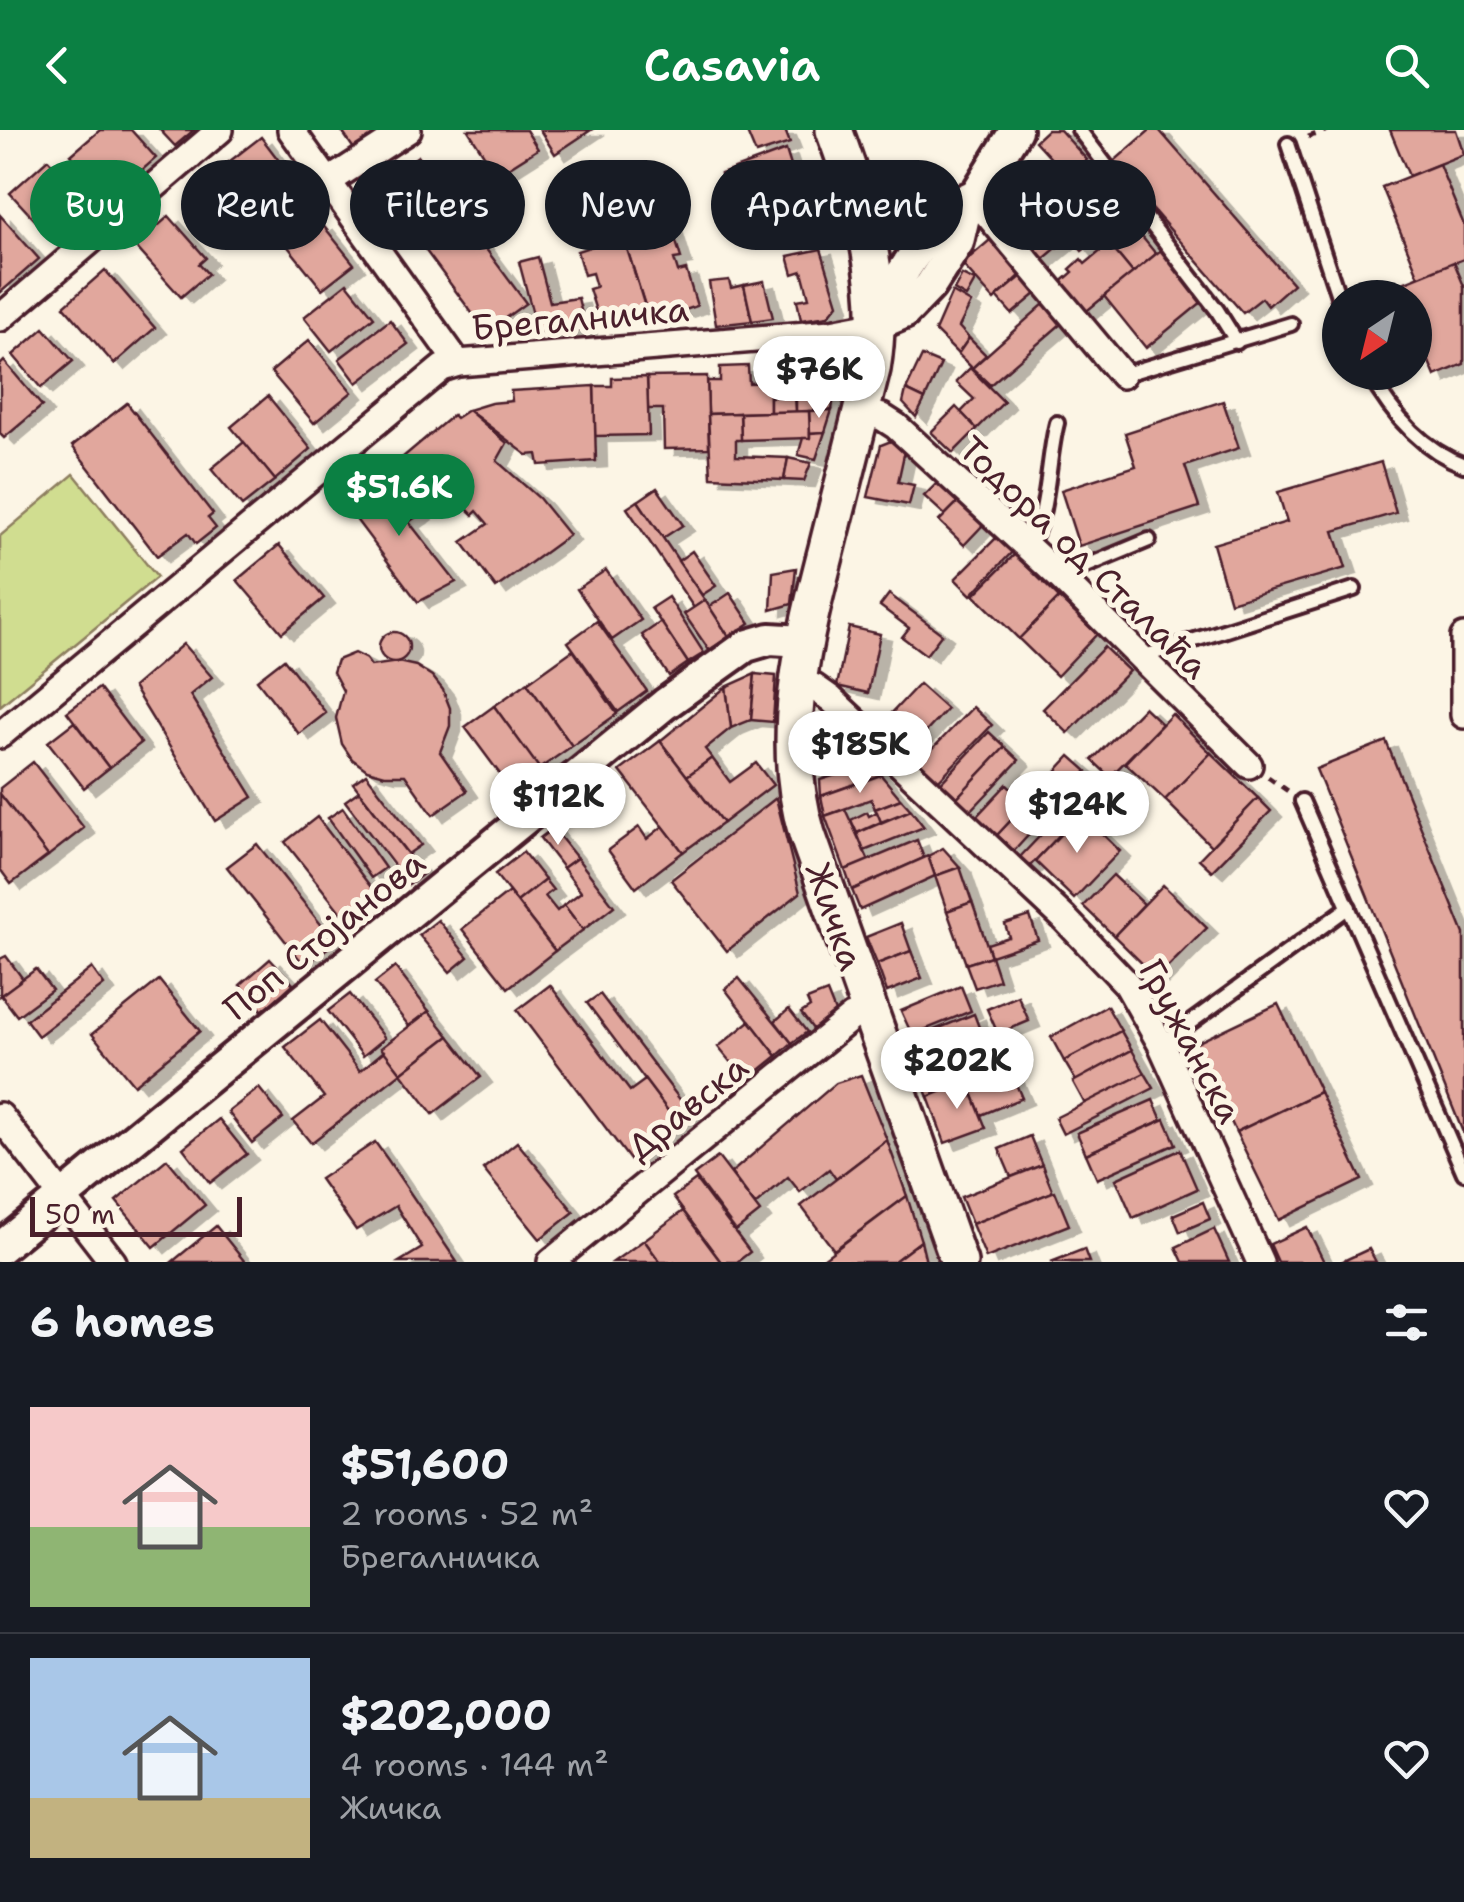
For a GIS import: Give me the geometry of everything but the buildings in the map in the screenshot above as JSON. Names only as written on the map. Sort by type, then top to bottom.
[{"type":"main road","name":"Жичка","points":[[834,130],[845,160]]},
{"type":"main road","points":[[963,207],[969,205]]},
{"type":"main road","name":"Жичка","points":[[868,250],[877,291],[878,324],[862,412],[803,640],[792,766],[798,806],[959,1262]]},
{"type":"street","points":[[0,318],[220,130]]},
{"type":"street","points":[[291,130],[313,160]]},
{"type":"street","points":[[330,180],[408,130]]},
{"type":"street","points":[[878,324],[904,313],[930,286],[958,242],[969,205],[1008,135]]},
{"type":"street","points":[[330,182],[458,363]]},
{"type":"street","points":[[969,205],[1122,375]]},
{"type":"street","name":"Брегалничка","points":[[0,735],[426,379],[458,363],[832,333],[878,324]]},
{"type":"street","name":"Тодора од Сталаћа","points":[[862,412],[896,426],[1060,578],[1250,765]]},
{"type":"street","points":[[1464,637],[1464,715]]},
{"type":"street","name":"Поп Стојанова","points":[[0,1248],[665,704],[746,646],[770,639],[803,640]]},
{"type":"street","name":"Гружанска","points":[[799,684],[831,698],[1108,961],[1127,984],[1161,1044],[1260,1262]]},
{"type":"street","name":"Дравска","points":[[552,1262],[852,1017],[868,1010]]},
{"type":"street","points":[[0,1116],[114,1262]]},
{"type":"lane","points":[[1079,130],[1218,310],[1237,342]]},
{"type":"lane","points":[[1288,144],[1333,280]]},
{"type":"lane","points":[[1122,375],[1291,324]]},
{"type":"lane","points":[[1378,390],[1415,436],[1464,465]]},
{"type":"lane","points":[[1028,548],[1038,534],[1044,514],[1049,454],[1057,423]]},
{"type":"lane","points":[[1060,578],[1149,540]]},
{"type":"lane","points":[[1140,658],[1354,589]]},
{"type":"lane","points":[[1302,801],[1464,1173]]},
{"type":"lane","points":[[1161,1044],[1349,907]]},
{"type":"path","points":[[1250,765],[1302,801]]},
{"type":"green space","points":[[74,474],[157,577],[0,706],[0,536]]}]
